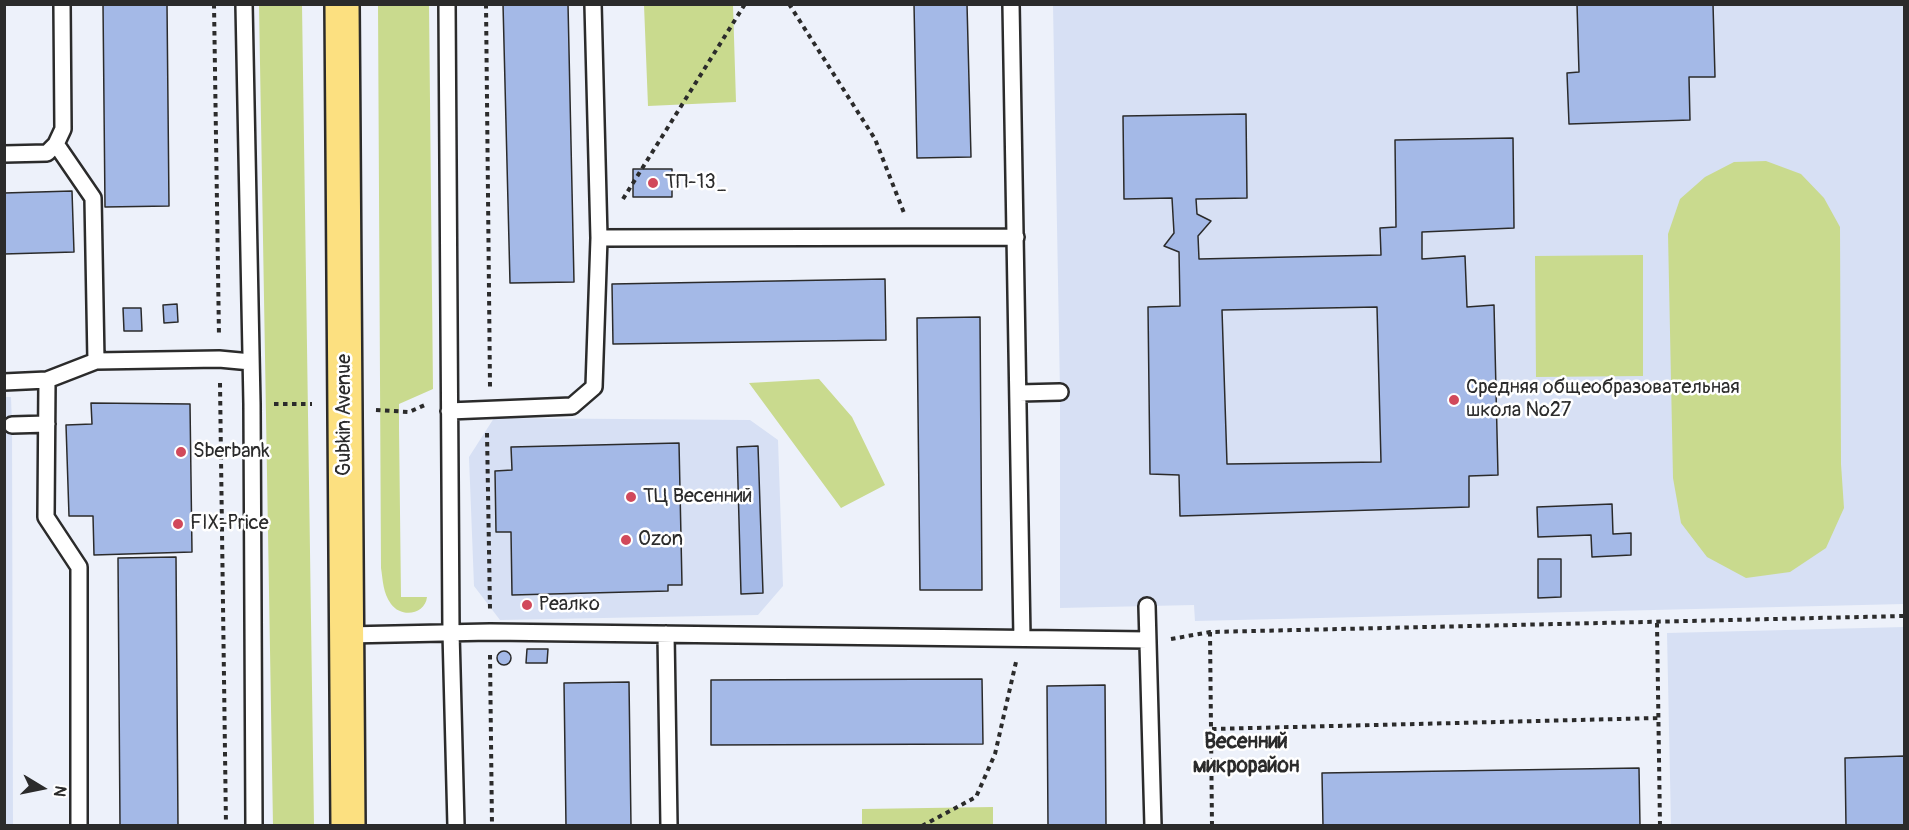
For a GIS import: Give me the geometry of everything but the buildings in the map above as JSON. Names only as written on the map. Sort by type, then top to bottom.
[{"type":"main road","name":"Gubkin Avenue","points":[[342,4],[348,825]]},
{"type":"lane","points":[[4,154],[47,153],[56,144],[63,129],[62,4]]},
{"type":"lane","points":[[244,4],[251,362],[254,825]]},
{"type":"lane","points":[[447,4],[451,632],[456,825]]},
{"type":"lane","points":[[449,411],[572,406],[594,387],[599,238],[593,4]]},
{"type":"lane","points":[[1011,4],[1022,638]]},
{"type":"lane","points":[[56,144],[93,198],[96,361]]},
{"type":"lane","points":[[599,238],[1016,237]]},
{"type":"lane","points":[[4,382],[47,380],[96,361],[219,359],[251,362]]},
{"type":"lane","points":[[47,380],[46,517],[79,567],[79,825]]},
{"type":"lane","points":[[1019,393],[1060,392]]},
{"type":"lane","points":[[12,425],[47,424]]},
{"type":"lane","points":[[1147,606],[1153,825]]},
{"type":"lane","points":[[347,635],[451,632],[1148,640]]},
{"type":"lane","points":[[666,634],[669,825]]},
{"type":"path","points":[[214,4],[226,825]]},
{"type":"path","points":[[599,238],[745,4]]},
{"type":"path","points":[[789,4],[875,139],[914,237]]},
{"type":"path","points":[[1148,640],[1183,638],[1210,632],[1905,616]]},
{"type":"path","points":[[1657,623],[1660,825]]},
{"type":"path","points":[[1210,632],[1212,825]]},
{"type":"path","points":[[922,825],[976,797],[995,754],[1022,638]]},
{"type":"path","points":[[1212,729],[1659,718]]},
{"type":"shaded area","points":[[1053,5],[1904,5],[1904,604],[1195,621],[1194,605],[1060,608],[1060,392]]},
{"type":"shaded area","points":[[4,397],[11,397],[12,425],[13,825],[5,826]]},
{"type":"shaded area","points":[[494,418],[750,420],[778,440],[783,586],[758,615],[500,620],[474,586],[469,457]]},
{"type":"shaded area","points":[[1904,627],[1904,825],[1671,825],[1667,633]]},
{"type":"green space","points":[[259,5],[302,5],[314,825],[273,825]]},
{"type":"green space","points":[[378,5],[429,5],[433,389],[399,404],[401,597],[427,597],[422,608],[406,613],[395,608],[388,600],[381,568]]},
{"type":"green space","points":[[644,5],[733,5],[736,102],[648,106]]},
{"type":"green space","points":[[1766,161],[1801,174],[1824,198],[1840,227],[1841,464],[1844,508],[1826,548],[1790,572],[1746,578],[1707,557],[1681,523],[1673,478],[1668,234],[1680,199],[1705,177],[1734,162]]},
{"type":"green space","points":[[1643,255],[1643,376],[1536,377],[1535,256]]},
{"type":"green space","points":[[819,379],[852,417],[885,485],[841,508],[749,383]]},
{"type":"green space","points":[[993,807],[993,825],[862,825],[862,809]]},
{"type":"place","name":"ТП-13_","points":[[653,183]]},
{"type":"place","name":"Средняя общеобразовательная школа №27","points":[[1454,400]]},
{"type":"place","name":"Sberbank","points":[[181,452]]},
{"type":"place","name":"ТЦ Весенний","points":[[631,497]]},
{"type":"place","name":"FIX-Price","points":[[178,524]]},
{"type":"place","name":"Ozon","points":[[626,540]]},
{"type":"place","name":"Реалко","points":[[527,605]]},
{"type":"district","name":"Весенний микрорайон","points":[[1246,755]]}]
